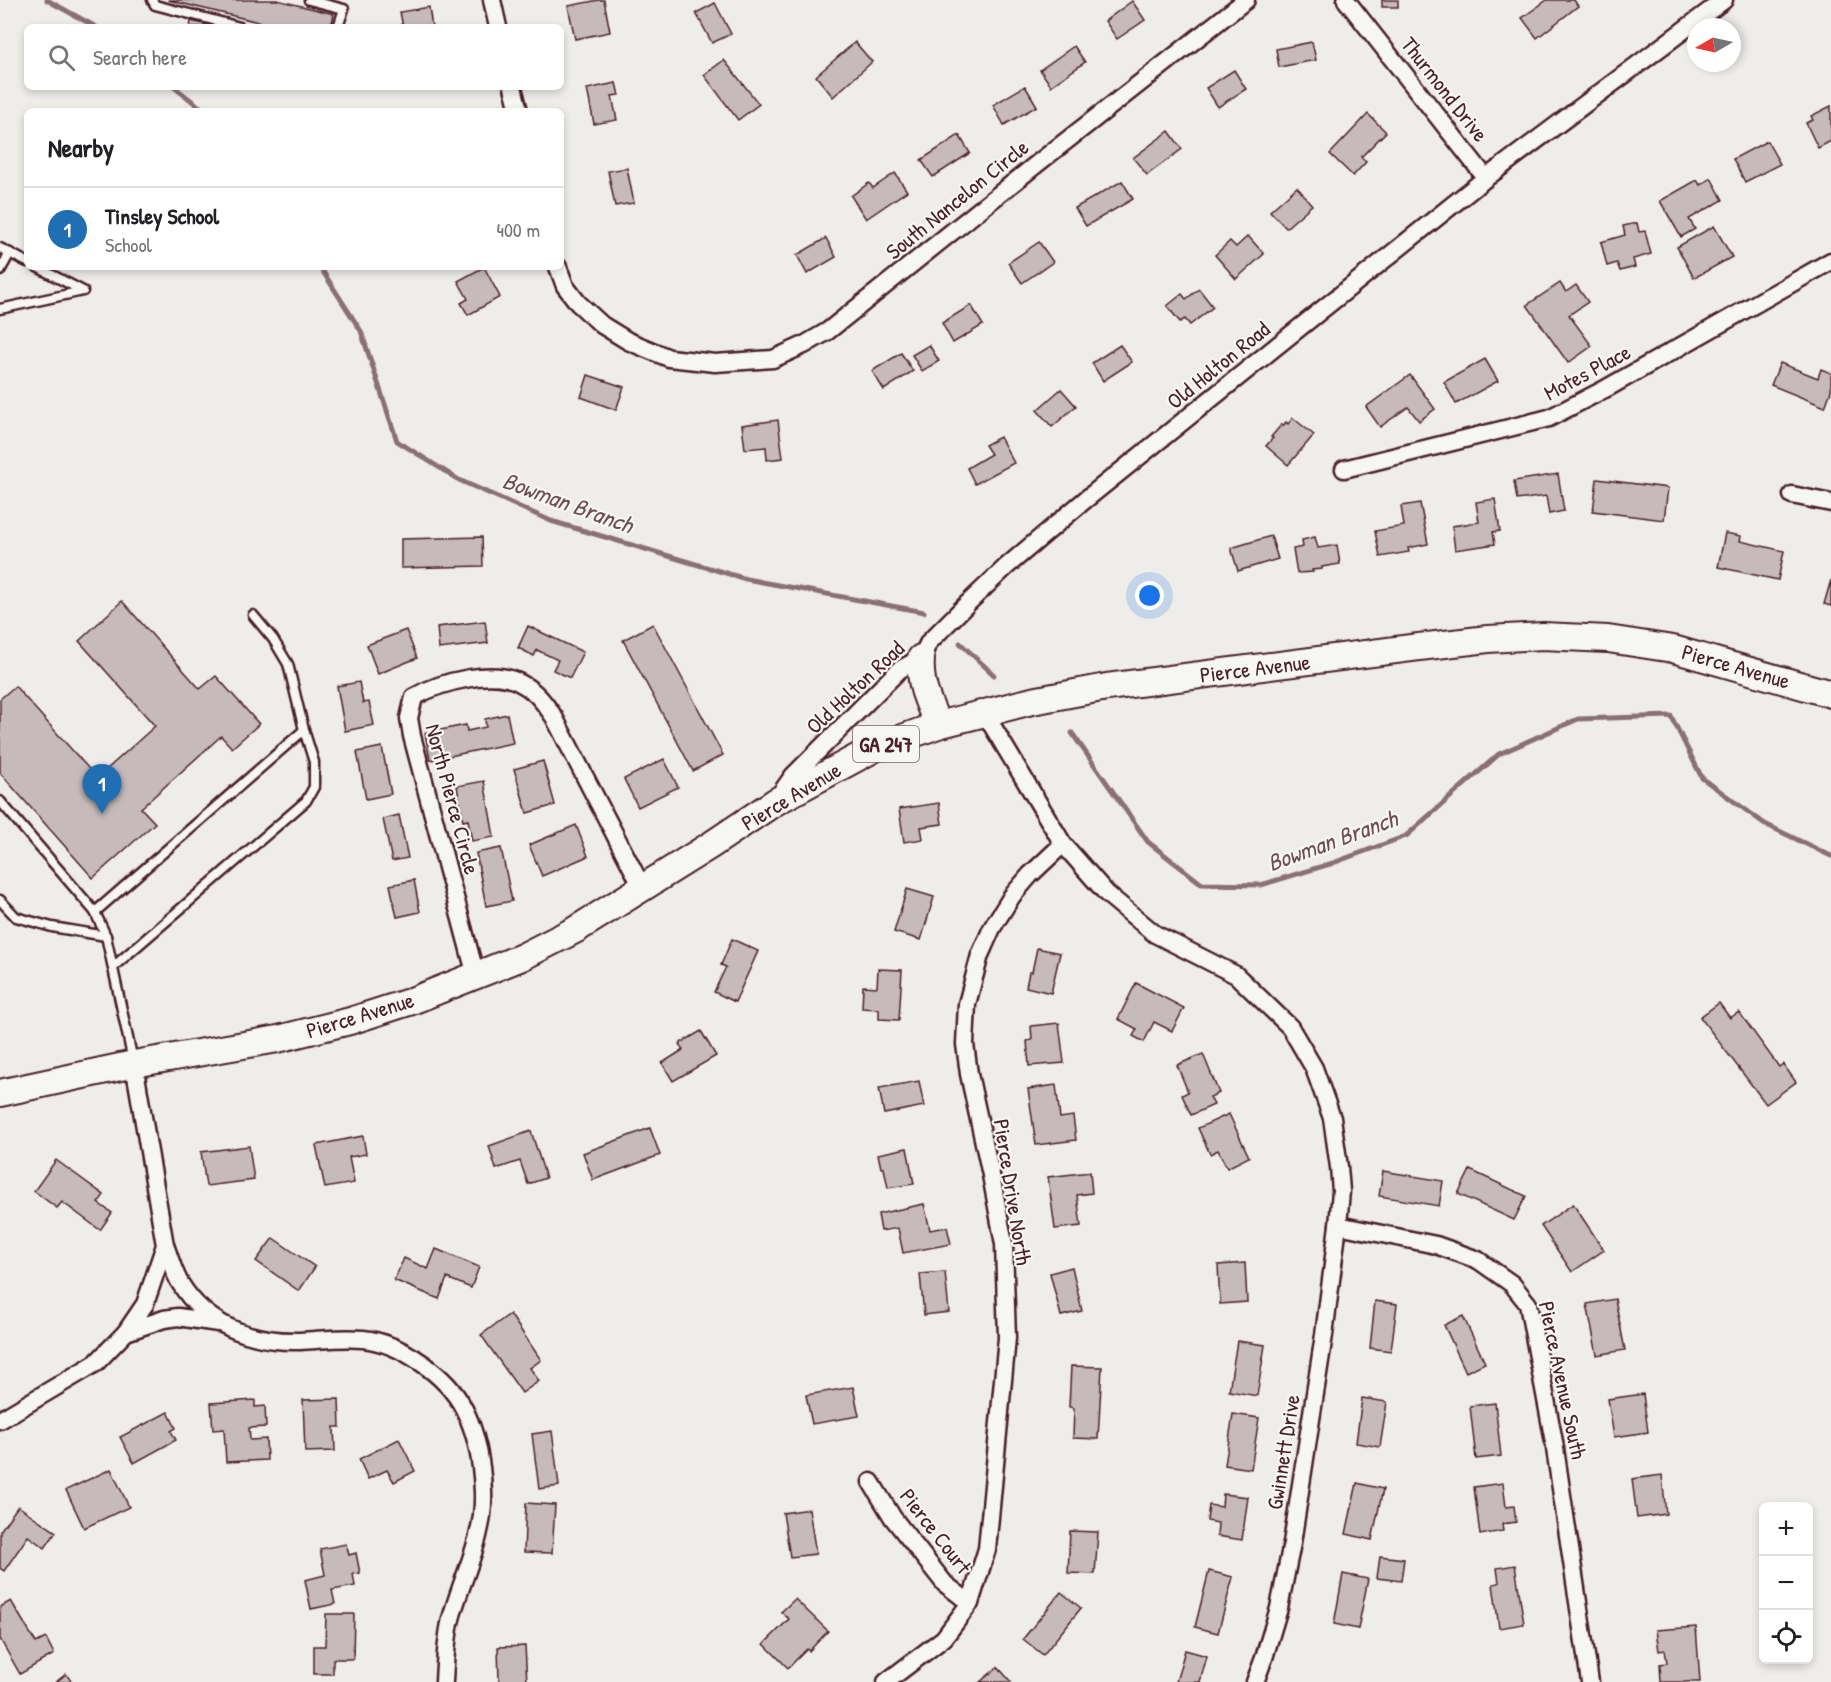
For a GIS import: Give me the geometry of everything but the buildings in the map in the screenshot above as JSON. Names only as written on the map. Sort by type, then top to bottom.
[{"type":"main road","name":"Pierce Avenue","points":[[0,1093],[134,1064],[278,1039],[350,1021],[409,1002],[522,957],[575,930],[775,802],[875,748],[938,725],[1032,701],[1107,687],[1419,647],[1488,639],[1543,636],[1608,639],[1673,649],[1831,694]]},
{"type":"main road","points":[[921,658],[921,683],[938,725]]},
{"type":"street","points":[[492,0],[497,24]]},
{"type":"street","name":"South Nancelon Circle","points":[[559,270],[566,286],[578,303],[602,325],[628,341],[669,358],[715,363],[773,359],[828,331],[1246,0]]},
{"type":"street","name":"Thurmond Drive","points":[[1346,0],[1486,178]]},
{"type":"street","name":"Old Holton Road","points":[[775,802],[793,776],[899,670],[921,658],[929,642],[1007,566],[1085,500],[1486,178],[1724,0]]},
{"type":"street","points":[[514,90],[518,108]]},
{"type":"street","name":"Motes Place","points":[[1344,469],[1549,418],[1607,388],[1831,261]]},
{"type":"street","points":[[1792,495],[1831,503]]},
{"type":"street","name":"North Pierce Circle","points":[[476,976],[408,718],[414,697],[429,688],[465,680],[503,676],[521,682],[539,696],[554,717],[643,888]]},
{"type":"street","points":[[984,712],[1063,844],[1107,894],[1155,934],[1236,975],[1290,1027],[1314,1068],[1332,1118],[1341,1191],[1338,1225]]},
{"type":"street","name":"Pierce Drive North","points":[[886,1682],[944,1638],[970,1603],[987,1549],[1007,1338],[1004,1244],[969,1074],[965,1044],[967,1004],[980,955],[992,928],[1012,896],[1030,874],[1063,844]]},
{"type":"street","points":[[134,1064],[165,1245],[180,1283],[195,1304],[218,1323],[244,1335],[267,1340],[363,1339],[396,1349],[440,1377],[463,1407],[472,1428],[481,1467],[484,1495],[478,1540],[449,1630],[444,1682]]},
{"type":"street","name":"Gwinnett Drive","points":[[1255,1682],[1279,1608],[1292,1542],[1324,1335],[1338,1225]]},
{"type":"street","name":"Pierce Avenue South","points":[[1338,1225],[1436,1245],[1478,1260],[1512,1284],[1528,1304],[1554,1442],[1590,1682]]},
{"type":"street","points":[[0,1420],[96,1364],[126,1332],[145,1304],[165,1245]]},
{"type":"street","points":[[126,1332],[164,1319],[178,1317],[218,1323]]},
{"type":"street","name":"Pierce Court","points":[[871,1482],[893,1518],[945,1584],[970,1603]]},
{"type":"lane","points":[[152,0],[155,5],[228,24]]},
{"type":"lane","points":[[309,0],[344,9],[339,24]]},
{"type":"lane","points":[[0,248],[24,260]]},
{"type":"lane","points":[[0,271],[10,253]]},
{"type":"lane","points":[[0,309],[83,291],[43,270]]},
{"type":"lane","points":[[112,967],[306,801],[314,787],[314,762],[288,664],[273,639],[253,615]]},
{"type":"lane","points":[[95,912],[304,730]]},
{"type":"lane","points":[[0,801],[95,912],[106,936],[134,1064]]},
{"type":"lane","points":[[0,900],[16,917],[52,927],[106,936]]},
{"type":"waterway","name":"Bowman Branch","points":[[47,0],[91,24]]},
{"type":"waterway","name":"Bowman Branch","points":[[178,90],[201,108]]},
{"type":"waterway","name":"Bowman Branch","points":[[322,270],[361,331],[397,441],[459,480],[551,521],[746,579],[924,612]]},
{"type":"waterway","name":"Bowman Branch","points":[[960,643],[994,675]]},
{"type":"waterway","name":"Bowman Branch","points":[[1072,733],[1148,842],[1202,884],[1261,885],[1333,863],[1406,836],[1499,754],[1578,719],[1671,716],[1702,778],[1765,824],[1831,856]]},
{"type":"place","name":"Tinsley School","points":[[102,814]]}]
